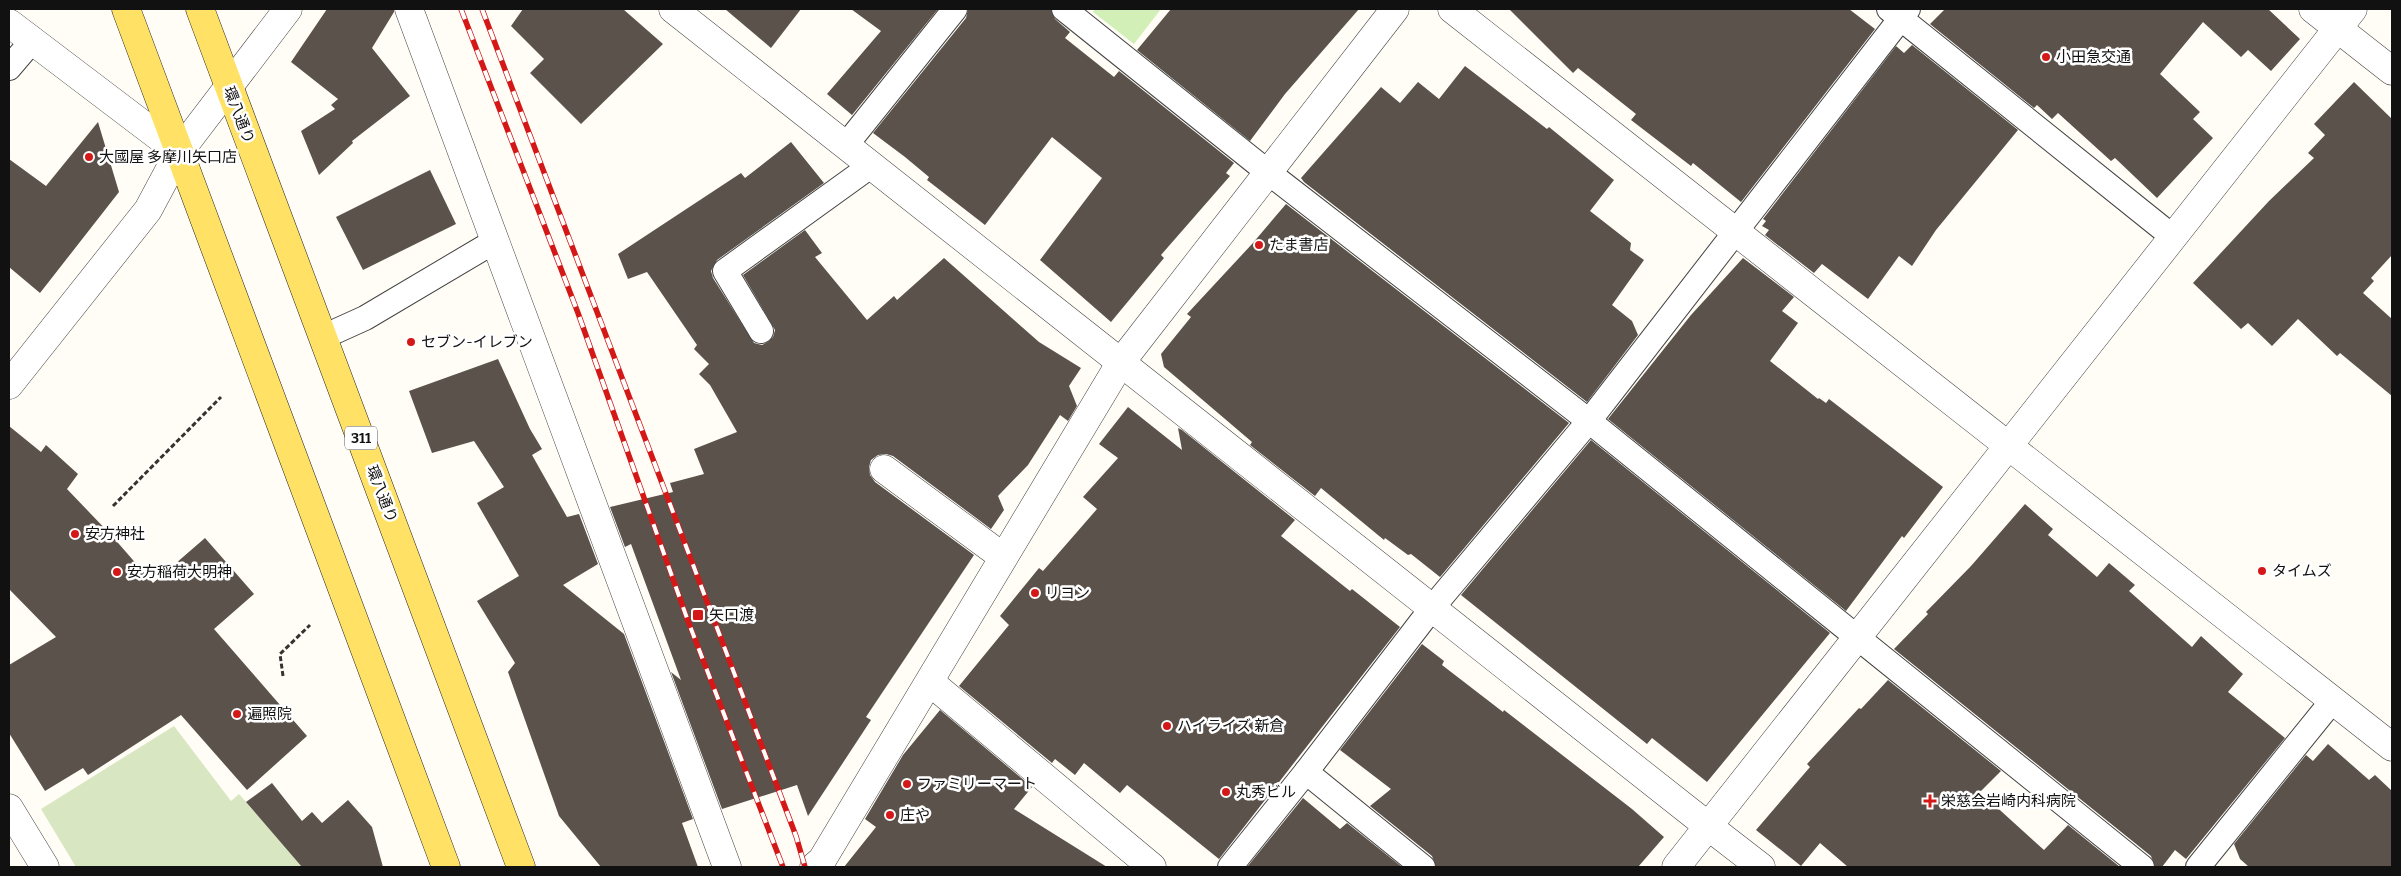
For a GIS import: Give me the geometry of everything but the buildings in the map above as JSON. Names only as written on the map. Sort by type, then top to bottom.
[{"type":"main road","points":[[126,9],[446,867]]},
{"type":"main road","name":"環八通り","points":[[200,9],[521,867]]},
{"type":"street","points":[[9,385],[148,210],[179,152],[288,9]]},
{"type":"street","points":[[408,9],[727,867]]},
{"type":"street","points":[[673,9],[1761,867]]},
{"type":"street","points":[[814,867],[822,860],[1121,362],[1395,9]]},
{"type":"street","points":[[1452,9],[2392,747]]},
{"type":"street","points":[[2313,9],[2345,18],[2392,71]]},
{"type":"street","points":[[1676,867],[1855,637],[2345,18]]},
{"type":"street","points":[[9,23],[179,152]]},
{"type":"street","points":[[884,469],[1003,557]]},
{"type":"street","points":[[930,682],[1152,867]]},
{"type":"street","points":[[9,808],[45,867]]},
{"type":"lane","points":[[846,145],[955,9]]},
{"type":"lane","points":[[1064,9],[1269,173],[1589,421],[2142,867]]},
{"type":"lane","points":[[1230,867],[1306,772],[1432,608],[1589,421],[1736,232],[1899,12],[2173,236]]},
{"type":"lane","points":[[9,68],[32,41]]},
{"type":"lane","points":[[761,331],[725,271],[872,165]]},
{"type":"lane","points":[[323,337],[365,318],[495,241]]},
{"type":"lane","points":[[2198,867],[2332,700]]},
{"type":"lane","points":[[1306,772],[1423,867]]},
{"type":"path","points":[[113,506],[221,397]]},
{"type":"path","points":[[283,676],[280,654],[310,625]]},
{"type":"green space","points":[[1095,9],[1161,9],[1134,44],[1093,12]]},
{"type":"green space","points":[[174,726],[231,801],[239,794],[303,867],[76,867],[41,809]]},
{"type":"railway","points":[[461,9],[578,313],[688,621],[783,867]]},
{"type":"railway","points":[[482,9],[796,836],[805,867]]},
{"type":"place","name":"小田急交通","points":[[2046,57]]},
{"type":"place","name":"大國屋 多摩川矢口店","points":[[89,157]]},
{"type":"place","name":"たま書店","points":[[1259,245]]},
{"type":"place","name":"セブン-イレブン","points":[[411,342]]},
{"type":"place","name":"安方神社","points":[[75,534]]},
{"type":"place","name":"タイムズ","points":[[2262,571]]},
{"type":"place","name":"安方稲荷大明神","points":[[117,572]]},
{"type":"place","name":"リヨン","points":[[1035,593]]},
{"type":"place","name":"矢口渡","points":[[698,615]]},
{"type":"place","name":"遍照院","points":[[237,714]]},
{"type":"place","name":"ハイライズ 新倉","points":[[1167,726]]},
{"type":"place","name":"ファミリーマート","points":[[907,784]]},
{"type":"place","name":"丸秀ビル","points":[[1226,792]]},
{"type":"place","name":"栄慈会岩崎内科病院","points":[[1930,801]]},
{"type":"place","name":"庄や","points":[[890,815]]}]
